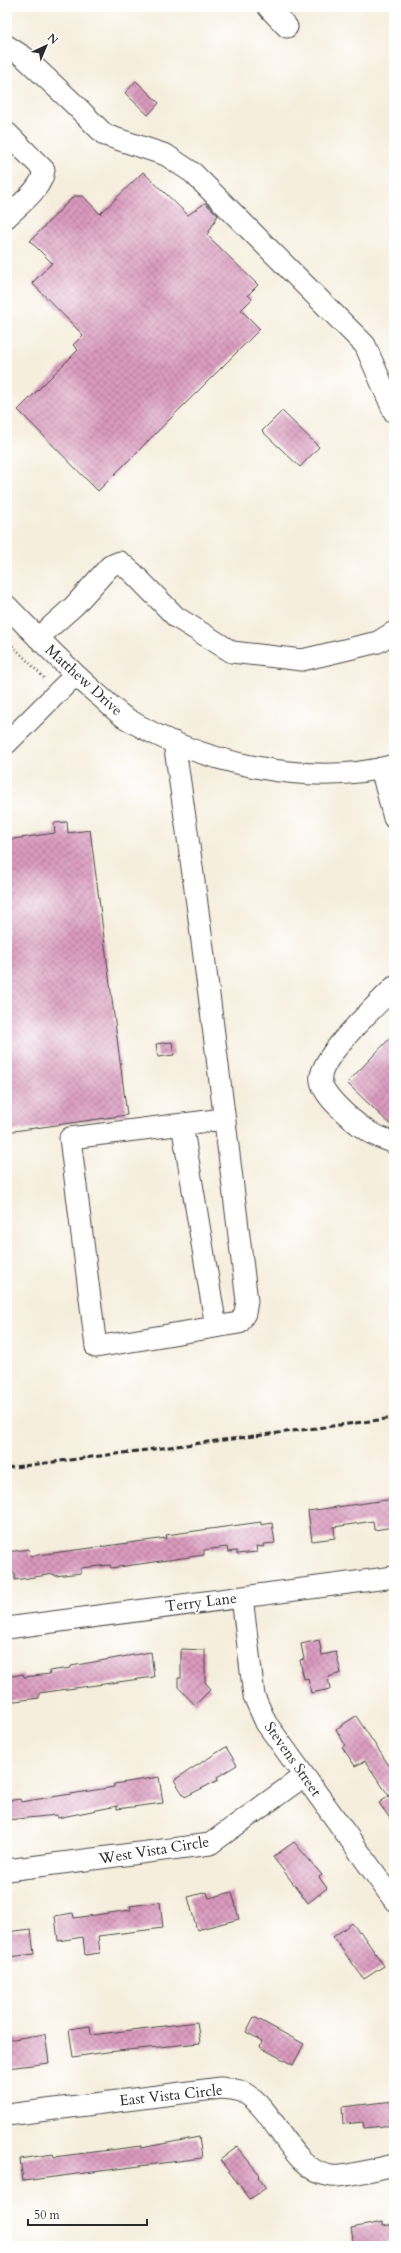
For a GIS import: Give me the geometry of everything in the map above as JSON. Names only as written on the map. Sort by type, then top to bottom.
[{"type":"street","points":[[268,7],[287,27]]},
{"type":"street","points":[[7,46],[24,57],[105,135],[166,154],[193,173],[365,345],[394,412]]},
{"type":"street","points":[[7,133],[44,170],[43,179],[38,186],[7,217]]},
{"type":"street","points":[[38,638],[74,606],[110,566],[120,562],[133,572],[176,617],[232,652],[302,660],[378,642],[394,632]]},
{"type":"street","name":"Matthew Drive","points":[[7,606],[76,675],[123,716],[187,748],[255,768],[326,774],[388,767]]},
{"type":"street","points":[[7,743],[76,675]]},
{"type":"street","points":[[174,742],[192,864],[247,1301],[245,1314],[239,1324],[96,1347],[70,1138],[224,1119]]},
{"type":"street","points":[[388,767],[394,818]]},
{"type":"street","points":[[394,987],[341,1043],[327,1062],[320,1076],[322,1087],[342,1111],[367,1131],[394,1143]]},
{"type":"street","points":[[182,1124],[214,1315]]},
{"type":"street","name":"Terry Lane","points":[[7,1628],[394,1577]]},
{"type":"street","name":"Stevens Street","points":[[242,1597],[254,1696],[266,1723],[394,1900]]},
{"type":"street","name":"West Vista Circle","points":[[7,1870],[210,1844],[304,1776]]},
{"type":"street","name":"East Vista Circle","points":[[7,2115],[221,2088],[244,2092],[258,2102],[296,2155],[311,2168],[331,2176],[394,2165]]},
{"type":"path","points":[[7,640],[58,692]]},
{"type":"building","points":[[136,81],[159,103],[148,115],[125,93]]},
{"type":"building","points":[[143,172],[188,215],[205,203],[218,215],[207,235],[258,285],[248,295],[252,299],[241,310],[260,329],[98,491],[18,410],[78,350],[73,345],[83,335],[32,283],[52,263],[30,241],[74,196],[83,196],[100,214]]},
{"type":"building","points":[[282,411],[319,447],[300,467],[262,431]]},
{"type":"building","points":[[67,822],[68,833],[90,830],[127,1115],[7,1132],[7,840],[55,833],[54,823]]},
{"type":"building","points":[[394,1034],[394,1128],[347,1083]]},
{"type":"building","points":[[172,1042],[174,1055],[158,1057],[156,1044]]},
{"type":"building","points":[[394,1499],[394,1527],[374,1530],[373,1521],[334,1527],[335,1538],[312,1541],[308,1511]]},
{"type":"building","points":[[261,1522],[261,1525],[272,1523],[275,1543],[264,1544],[265,1547],[256,1546],[257,1552],[237,1554],[237,1551],[228,1552],[227,1547],[204,1550],[204,1555],[111,1568],[110,1565],[81,1568],[81,1573],[55,1576],[54,1574],[15,1580],[15,1573],[7,1574],[7,1552],[29,1549],[30,1556],[167,1538],[166,1535]]},
{"type":"building","points":[[319,1640],[322,1655],[336,1652],[341,1673],[328,1677],[330,1689],[311,1693],[308,1678],[304,1679],[300,1660],[304,1659],[301,1644]]},
{"type":"building","points":[[181,1649],[205,1650],[205,1682],[211,1689],[195,1705],[178,1687],[178,1678],[181,1678]]},
{"type":"building","points":[[151,1652],[154,1677],[39,1693],[39,1698],[7,1702],[7,1677],[23,1674],[24,1677],[50,1674],[49,1671],[71,1668],[71,1666]]},
{"type":"building","points":[[356,1716],[394,1773],[394,1824],[379,1803],[389,1796],[365,1761],[355,1766],[342,1747],[345,1745],[336,1729]]},
{"type":"building","points":[[226,1747],[237,1765],[217,1777],[218,1780],[185,1797],[174,1780]]},
{"type":"building","points":[[159,1777],[163,1803],[117,1809],[117,1806],[57,1818],[57,1815],[7,1820],[7,1801],[20,1799],[21,1802],[114,1787],[114,1784]]},
{"type":"building","points":[[294,1842],[322,1875],[319,1877],[327,1888],[308,1903],[273,1857]]},
{"type":"building","points":[[207,1892],[209,1898],[232,1892],[239,1919],[197,1930],[188,1897]]},
{"type":"building","points":[[160,1902],[163,1928],[98,1936],[100,1953],[85,1955],[83,1937],[58,1941],[55,1916],[73,1913],[74,1918],[131,1910],[130,1906]]},
{"type":"building","points":[[352,1923],[359,1932],[360,1931],[384,1966],[364,1979],[333,1937]]},
{"type":"building","points":[[31,1929],[34,1954],[9,1957],[9,1953],[7,1953],[7,1932]]},
{"type":"building","points":[[254,2017],[304,2044],[293,2065],[260,2047],[262,2041],[246,2032]]},
{"type":"building","points":[[197,2022],[200,2043],[107,2052],[73,2057],[69,2029],[90,2026],[91,2035]]},
{"type":"building","points":[[45,2034],[49,2063],[7,2068],[7,2040]]},
{"type":"building","points":[[394,2101],[394,2125],[364,2128],[363,2122],[343,2124],[342,2107]]},
{"type":"building","points":[[199,2137],[202,2158],[23,2181],[20,2159],[53,2154],[54,2157],[141,2146],[141,2148]]},
{"type":"building","points":[[237,2147],[260,2175],[258,2177],[266,2188],[250,2199],[220,2160]]},
{"type":"building","points":[[383,2222],[383,2226],[394,2224],[394,2246],[354,2246],[351,2228]]},
{"type":"railway","points":[[7,1468],[394,1418]]}]
